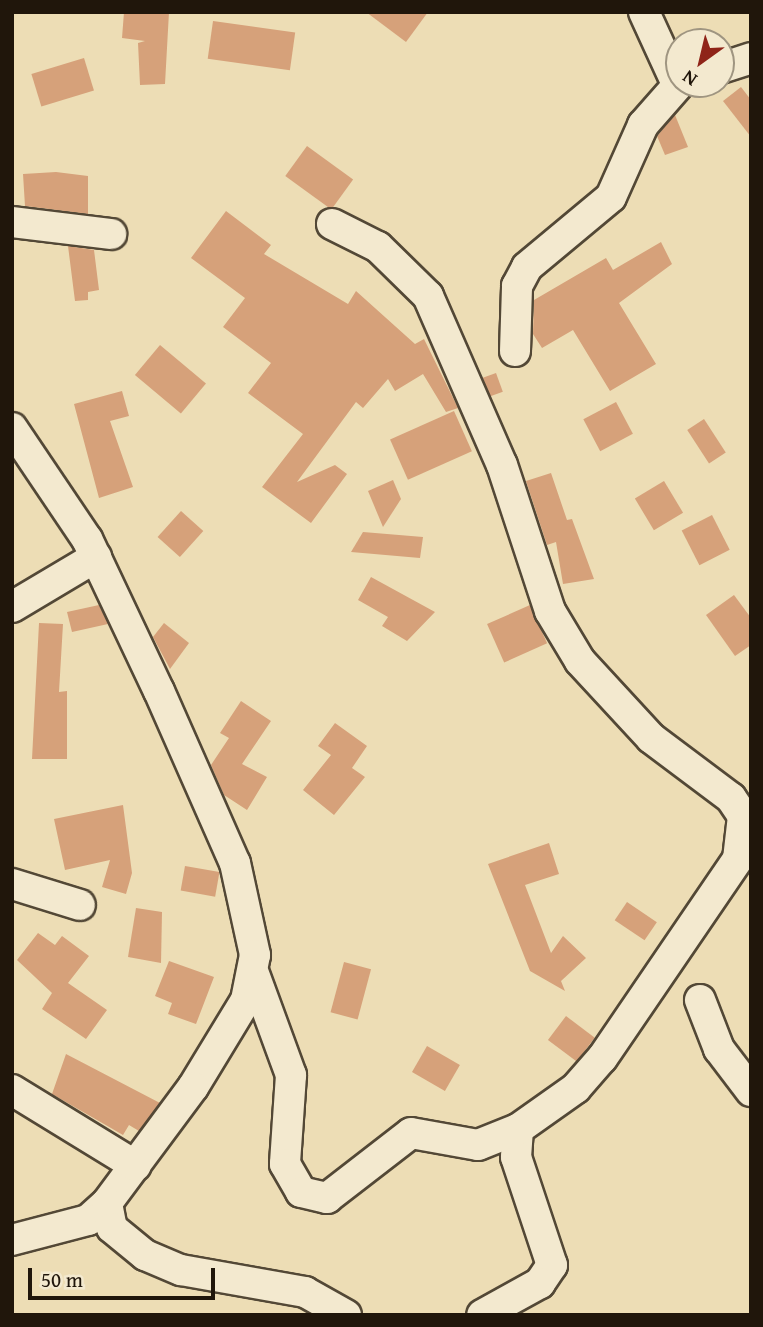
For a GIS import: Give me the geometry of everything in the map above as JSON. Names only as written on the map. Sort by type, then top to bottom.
[{"type":"street","points":[[644,12],[665,56]]},
{"type":"street","points":[[515,351],[517,286],[527,267],[611,197],[643,125],[666,98]]},
{"type":"street","points":[[12,222],[111,234]]},
{"type":"street","points":[[12,428],[44,468],[96,557],[235,863],[254,927],[254,974],[291,1075],[285,1164],[300,1192],[327,1198],[411,1133],[478,1145],[518,1129],[576,1088],[602,1058],[738,859],[743,816],[731,798],[651,738],[580,661],[550,611],[502,464],[428,296],[378,247],[332,224]]},
{"type":"street","points":[[12,607],[96,557]]},
{"type":"street","points":[[12,884],[80,905]]},
{"type":"street","points":[[12,1240],[88,1220],[107,1203],[136,1166],[221,1042],[254,974]]},
{"type":"street","points":[[700,1000],[719,1049],[751,1091]]},
{"type":"street","points":[[12,1090],[136,1166]]},
{"type":"street","points":[[482,1315],[540,1283],[552,1265],[516,1157],[518,1129]]},
{"type":"street","points":[[107,1203],[112,1228],[145,1255],[181,1270],[305,1292],[346,1315]]},
{"type":"building","points":[[124,12],[169,12],[165,84],[140,85],[138,43],[145,41],[122,38]]},
{"type":"building","points":[[366,12],[428,12],[406,42]]},
{"type":"building","points":[[213,21],[295,33],[290,70],[208,59]]},
{"type":"building","points":[[84,58],[94,91],[41,107],[31,74]]},
{"type":"building","points":[[741,87],[751,100],[751,137],[723,101],[735,98],[735,92]]},
{"type":"building","points":[[675,115],[688,147],[665,155],[657,136]]},
{"type":"building","points":[[307,146],[353,180],[331,209],[285,176]]},
{"type":"building","points":[[56,172],[88,176],[88,214],[25,206],[23,174]]},
{"type":"building","points":[[226,211],[271,245],[264,254],[348,304],[356,291],[415,344],[424,339],[458,408],[446,412],[423,374],[395,391],[388,379],[363,408],[356,402],[297,482],[335,465],[347,474],[311,523],[262,487],[303,434],[248,393],[271,363],[223,327],[245,298],[191,258]]},
{"type":"building","points":[[661,242],[672,264],[619,303],[656,364],[610,391],[573,330],[542,348],[533,334],[534,300],[606,258],[613,270]]},
{"type":"building","points":[[68,246],[94,250],[99,290],[88,292],[88,300],[75,301]]},
{"type":"building","points":[[160,345],[206,384],[181,413],[135,375]]},
{"type":"building","points":[[496,373],[503,392],[490,397],[483,378]]},
{"type":"building","points":[[122,391],[129,416],[110,421],[133,487],[99,498],[74,404]]},
{"type":"building","points":[[616,402],[633,434],[600,451],[583,419]]},
{"type":"building","points":[[454,411],[472,451],[408,480],[390,439]]},
{"type":"building","points":[[704,419],[726,453],[709,463],[687,430]]},
{"type":"building","points":[[551,473],[567,520],[572,519],[594,579],[563,584],[556,542],[547,545],[526,481]]},
{"type":"building","points":[[393,480],[401,499],[383,527],[368,491]]},
{"type":"building","points":[[664,481],[683,513],[654,530],[635,499]]},
{"type":"building","points":[[181,511],[203,531],[180,557],[158,537]]},
{"type":"building","points":[[712,515],[730,550],[699,565],[682,530]]},
{"type":"building","points":[[363,532],[423,537],[420,558],[351,552]]},
{"type":"building","points":[[371,577],[435,612],[407,641],[382,626],[388,617],[358,600]]},
{"type":"building","points":[[734,595],[751,618],[751,645],[735,656],[706,615]]},
{"type":"building","points":[[99,605],[108,624],[72,632],[67,612]]},
{"type":"building","points":[[530,605],[547,643],[504,662],[487,624]]},
{"type":"building","points":[[39,623],[63,624],[59,692],[67,691],[67,759],[32,759]]},
{"type":"building","points":[[164,623],[189,643],[170,669],[153,637]]},
{"type":"building","points":[[241,701],[271,721],[242,764],[267,777],[247,810],[224,795],[211,765],[229,738],[220,733]]},
{"type":"building","points":[[335,723],[367,746],[352,768],[365,777],[334,815],[303,790],[331,755],[318,746]]},
{"type":"building","points":[[123,805],[132,873],[126,894],[102,887],[110,860],[65,870],[54,819]]},
{"type":"building","points":[[549,843],[559,874],[525,885],[551,953],[563,936],[586,958],[561,981],[565,991],[530,971],[488,864]]},
{"type":"building","points":[[185,866],[219,872],[215,897],[181,891]]},
{"type":"building","points":[[627,902],[657,922],[645,940],[615,920]]},
{"type":"building","points":[[136,908],[162,912],[161,963],[128,957]]},
{"type":"building","points":[[38,933],[55,945],[62,936],[89,956],[68,983],[107,1010],[86,1039],[42,1009],[52,993],[17,960]]},
{"type":"building","points":[[169,961],[214,977],[196,1024],[168,1014],[172,1003],[155,996]]},
{"type":"building","points":[[344,962],[371,969],[358,1019],[331,1012]]},
{"type":"building","points":[[566,1016],[595,1038],[577,1062],[548,1040]]},
{"type":"building","points":[[427,1046],[460,1065],[445,1091],[412,1072]]},
{"type":"building","points":[[66,1054],[160,1103],[139,1131],[129,1125],[123,1135],[52,1094]]}]
